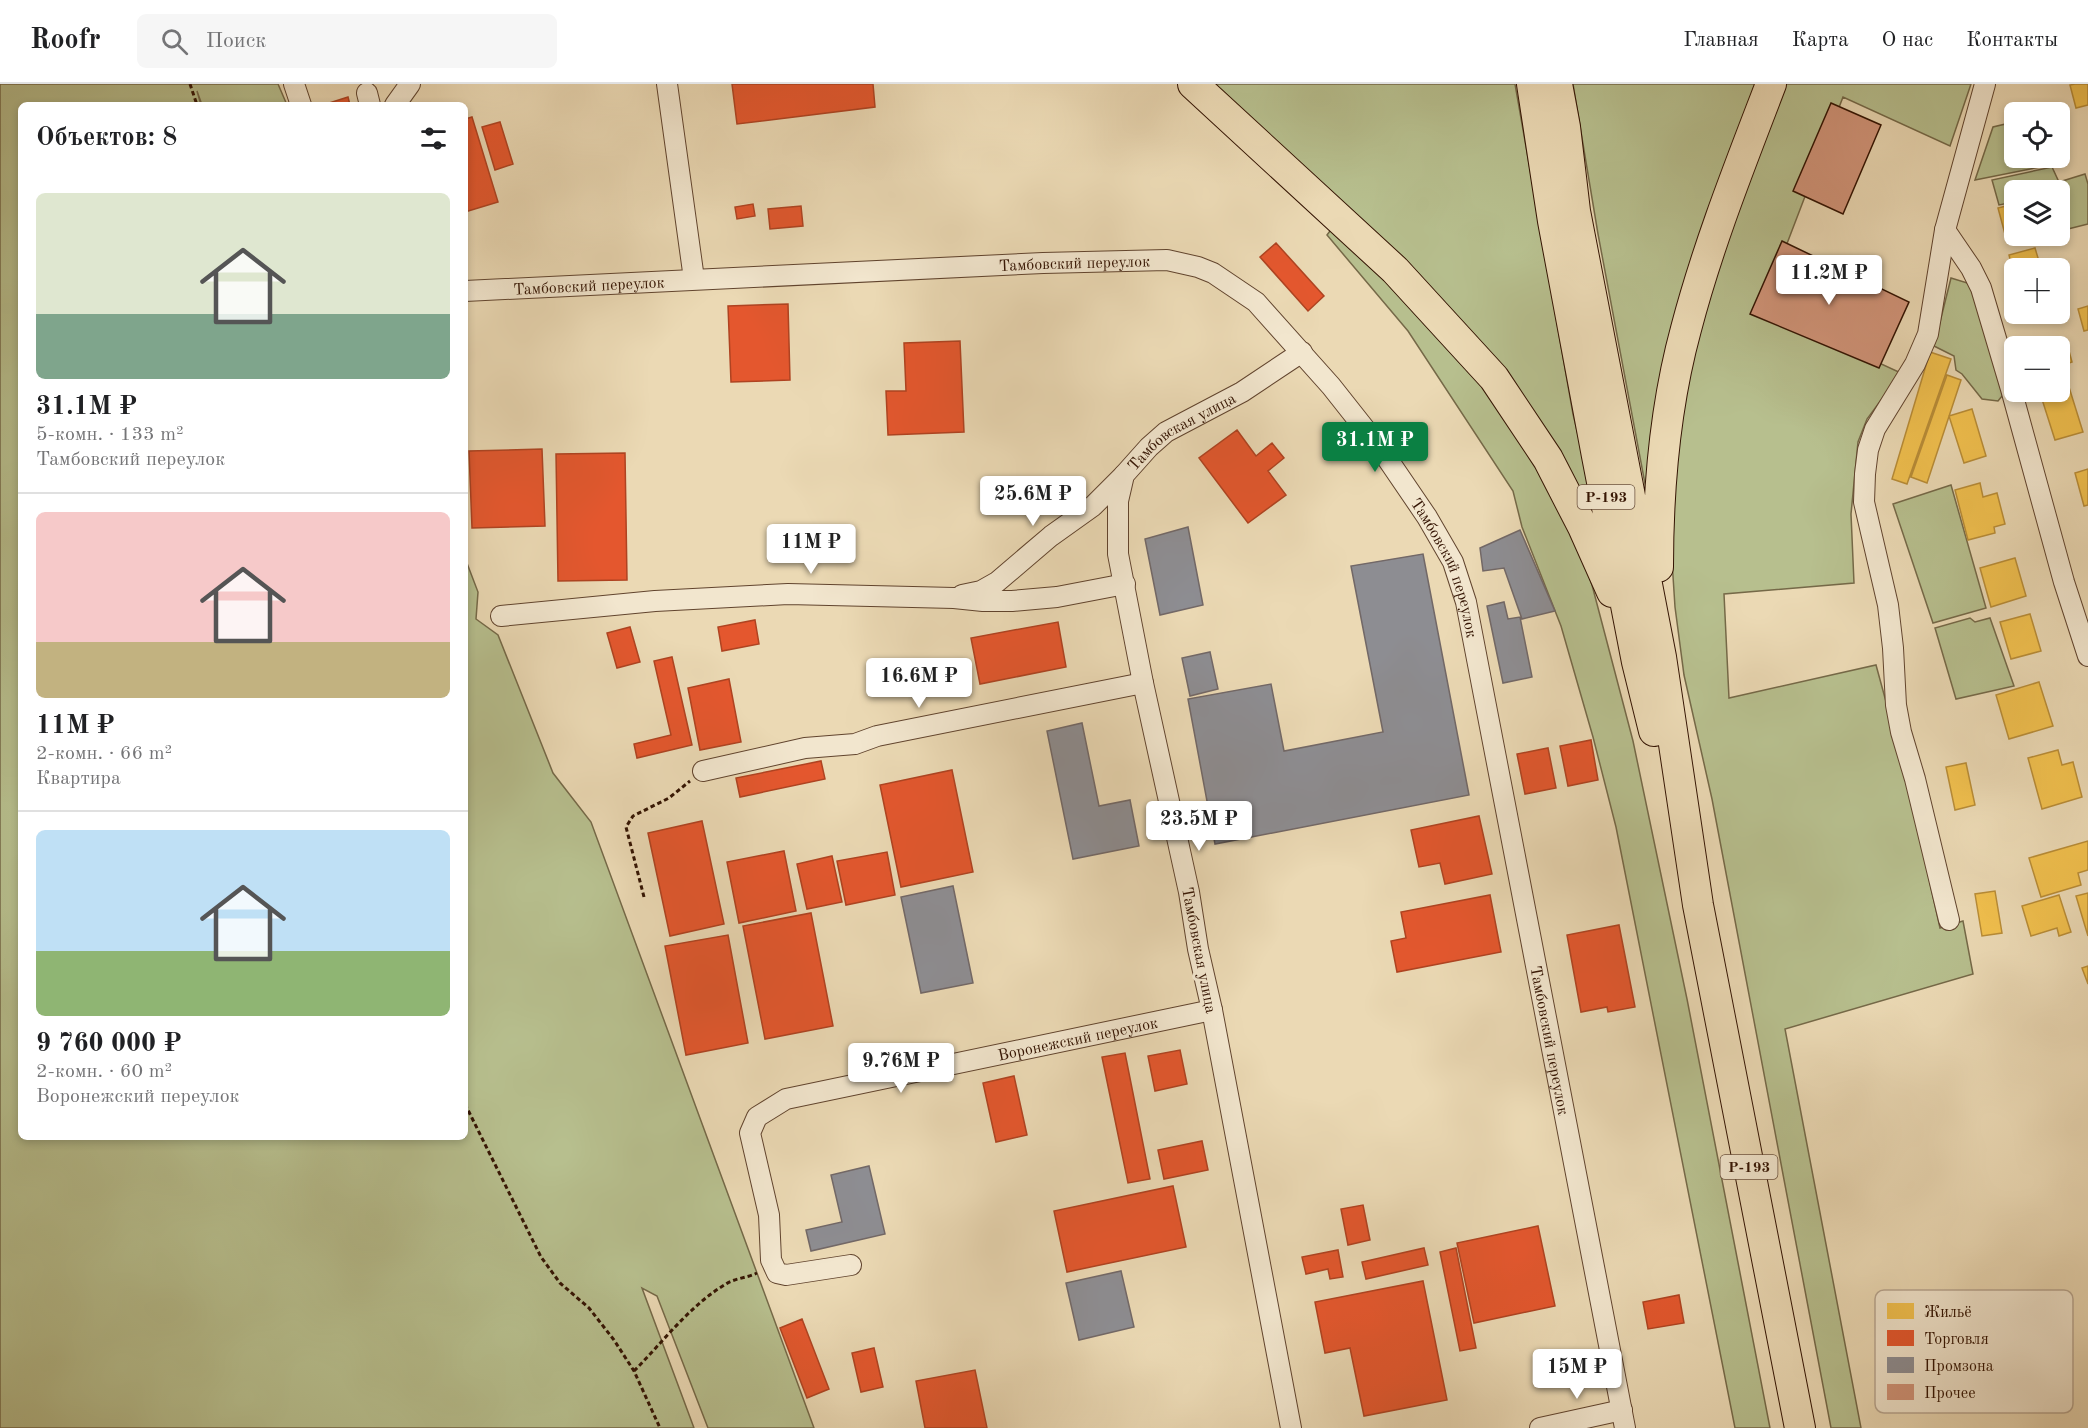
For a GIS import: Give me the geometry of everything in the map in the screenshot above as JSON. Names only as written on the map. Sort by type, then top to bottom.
[{"type":"highway","points":[[1193,84],[1395,270],[1494,378],[1548,459],[1649,660]]},
{"type":"highway","name":"Р-193","points":[[1532,84],[1553,221],[1649,660],[1800,1428]]},
{"type":"highway","name":"Р-193","points":[[1557,84],[1565,127],[1575,211],[1649,660]]},
{"type":"highway","points":[[1649,660],[1664,455],[1673,390],[1686,330],[1711,243],[1771,84]]},
{"type":"street","points":[[294,84],[300,102]]},
{"type":"street","points":[[397,102],[410,84]]},
{"type":"street","points":[[667,84],[694,279]]},
{"type":"street","points":[[1949,920],[1899,723],[1888,605],[1864,502],[1865,474],[1868,450],[1875,429],[1915,364],[1928,334],[1945,230],[1985,84]]},
{"type":"street","points":[[1945,230],[1971,268],[1981,288],[2064,582],[2088,656]]},
{"type":"street","name":"Тамбовский переулок","points":[[468,291],[1042,262],[1167,260],[1185,263],[1213,273],[1262,308],[1302,352],[1380,448],[1427,517],[1453,562],[1466,602],[1623,1419]]},
{"type":"street","name":"Тамбовская улица","points":[[1291,1428],[1212,1010],[1198,949],[1189,892],[1143,683],[1118,554],[1118,501],[1124,475],[1166,432],[1242,392],[1302,352]]},
{"type":"street","points":[[954,597],[981,591],[997,582],[1051,536],[1093,506],[1124,475]]},
{"type":"street","points":[[501,616],[742,595],[954,597],[1012,602],[1057,597],[1125,584]]},
{"type":"street","points":[[703,771],[805,748],[855,744],[877,736],[1143,683]]},
{"type":"street","name":"Воронежский переулок","points":[[771,1260],[769,1215],[750,1133],[757,1117],[786,1099],[1212,1010]]},
{"type":"street","points":[[771,1260],[777,1273],[786,1275],[851,1265]]},
{"type":"street","points":[[1540,1428],[1623,1419]]},
{"type":"path","points":[[190,84],[195,102]]},
{"type":"path","points":[[644,897],[626,826],[633,816],[669,798],[703,771]]},
{"type":"path","points":[[468,1110],[542,1257],[560,1283],[599,1319],[634,1371],[660,1428]]},
{"type":"path","points":[[634,1371],[710,1295],[728,1282],[747,1278],[761,1271],[771,1260]]},
{"type":"green space","points":[[0,84],[278,84],[286,102],[201,102],[197,91],[200,102],[18,102],[18,1140],[468,1140],[468,566],[478,592],[476,619],[498,635],[553,773],[591,822],[814,1428],[708,1428],[657,1296],[642,1288],[694,1428],[0,1428]]},
{"type":"green space","points":[[1207,84],[1515,84],[1573,414],[1597,514],[1592,517],[1491,362],[1446,305],[1421,278]]},
{"type":"green space","points":[[1573,84],[1971,84],[1950,146],[1843,97],[1762,309],[1901,373],[1867,419],[1858,442],[1851,514],[1854,583],[1724,594],[1729,698],[1876,665],[1906,775],[1940,928],[1963,921],[1973,974],[1785,1029],[1861,1428],[1831,1428],[1712,799],[1684,675],[1675,607],[1671,545],[1649,505],[1598,234]]},
{"type":"green space","points":[[2004,124],[2004,168],[2035,168],[1975,180],[1993,127]]},
{"type":"green space","points":[[2052,168],[2058,180],[2004,180],[2004,204],[1999,205],[1992,180]]},
{"type":"green space","points":[[2085,174],[2088,184],[2088,224],[2070,228],[2070,180],[2066,180]]},
{"type":"green space","points":[[1333,227],[1439,333],[1496,403],[1535,459],[1577,540],[1592,585],[1633,741],[1687,999],[1770,1428],[1735,1428],[1616,827],[1561,626],[1522,527],[1513,491],[1408,331],[1327,235]]},
{"type":"green space","points":[[1951,278],[1974,285],[2004,380],[2004,394],[1998,401],[1982,399],[1956,370],[1954,356],[1934,346]]},
{"type":"green space","points":[[1951,485],[1986,608],[1933,623],[1893,504]]},
{"type":"green space","points":[[1970,618],[1975,622],[1990,618],[2014,686],[1956,699],[1935,628]]},
{"type":"building: Жильё","points":[[2088,84],[2088,105],[2076,108],[2070,85]]},
{"type":"building: Жильё","points":[[2004,206],[2004,230],[1998,208]]},
{"type":"building: Жильё","points":[[2035,248],[2038,258],[2010,258],[2009,255]]},
{"type":"building: Жильё","points":[[2088,306],[2088,330],[2084,331],[2078,309]]},
{"type":"building: Жильё","points":[[1930,352],[1951,359],[1907,484],[1892,479]]},
{"type":"building: Жильё","points":[[1947,375],[1961,380],[1927,483],[1911,477]]},
{"type":"building: Жильё","points":[[2070,390],[2083,432],[2055,440],[2043,402],[2070,402]]},
{"type":"building: Жильё","points":[[1972,409],[1986,456],[1964,463],[1949,416]]},
{"type":"building: Жильё","points":[[2088,469],[2088,505],[2084,506],[2075,473]]},
{"type":"building: Жильё","points":[[1980,483],[1983,497],[1997,493],[2005,524],[1994,527],[1995,533],[1968,540],[1955,490]]},
{"type":"building: Жильё","points":[[2015,558],[2026,596],[1991,607],[1980,568]]},
{"type":"building: Жильё","points":[[2030,614],[2041,651],[2011,659],[2000,622]]},
{"type":"building: Жильё","points":[[2039,682],[2053,726],[2009,739],[1996,695]]},
{"type":"building: Жильё","points":[[2058,750],[2062,765],[2073,762],[2082,797],[2042,809],[2028,758]]},
{"type":"building: Жильё","points":[[1966,763],[1975,805],[1955,810],[1946,767]]},
{"type":"building: Жильё","points":[[2088,841],[2088,870],[2078,873],[2081,885],[2041,897],[2029,858]]},
{"type":"building: Жильё","points":[[1995,891],[2002,933],[1982,936],[1975,894]]},
{"type":"building: Жильё","points":[[2088,893],[2088,936],[2076,896]]},
{"type":"building: Жильё","points":[[2059,895],[2071,932],[2059,936],[2057,928],[2031,936],[2022,906]]},
{"type":"building: Жильё","points":[[2088,966],[2088,984],[2082,968]]},
{"type":"building: Торговля","points":[[732,84],[873,84],[875,107],[737,124]]},
{"type":"building: Торговля","points":[[348,97],[349,102],[332,102]]},
{"type":"building: Торговля","points":[[472,117],[498,202],[468,211],[468,118]]},
{"type":"building: Торговля","points":[[500,122],[513,164],[495,170],[482,127]]},
{"type":"building: Торговля","points":[[753,204],[755,216],[737,219],[735,207]]},
{"type":"building: Торговля","points":[[801,206],[803,226],[770,229],[768,209]]},
{"type":"building: Торговля","points":[[1276,243],[1324,296],[1308,311],[1260,257]]},
{"type":"building: Торговля","points":[[788,304],[790,380],[731,382],[728,306]]},
{"type":"building: Торговля","points":[[960,341],[964,432],[888,435],[886,391],[906,391],[904,343]]},
{"type":"building: Торговля","points":[[1237,430],[1256,456],[1272,443],[1284,458],[1268,471],[1286,495],[1248,523],[1199,458]]},
{"type":"building: Торговля","points":[[542,449],[545,526],[472,528],[469,451]]},
{"type":"building: Торговля","points":[[625,453],[627,580],[558,581],[556,454]]},
{"type":"building: Торговля","points":[[755,620],[759,644],[722,651],[718,627]]},
{"type":"building: Торговля","points":[[1058,622],[1066,667],[980,684],[971,638]]},
{"type":"building: Торговля","points":[[630,627],[640,662],[617,668],[607,633]]},
{"type":"building: Торговля","points":[[672,657],[692,745],[637,758],[634,744],[671,735],[654,661]]},
{"type":"building: Торговля","points":[[729,679],[741,742],[700,750],[688,688]]},
{"type":"building: Торговля","points":[[1591,740],[1598,780],[1568,786],[1560,746]]},
{"type":"building: Торговля","points":[[1548,748],[1556,788],[1525,794],[1517,754]]},
{"type":"building: Торговля","points":[[821,761],[825,779],[740,797],[736,778]]},
{"type":"building: Торговля","points":[[952,770],[973,872],[901,887],[880,785]]},
{"type":"building: Торговля","points":[[1479,816],[1492,874],[1445,884],[1440,863],[1419,867],[1411,830]]},
{"type":"building: Торговля","points":[[702,821],[724,924],[670,936],[648,833]]},
{"type":"building: Торговля","points":[[784,851],[796,911],[739,923],[727,862]]},
{"type":"building: Торговля","points":[[887,852],[895,895],[846,905],[837,861]]},
{"type":"building: Торговля","points":[[832,856],[842,902],[807,909],[797,864]]},
{"type":"building: Торговля","points":[[1490,895],[1501,952],[1397,972],[1391,941],[1406,938],[1401,912]]},
{"type":"building: Торговля","points":[[811,913],[833,1026],[765,1039],[743,926]]},
{"type":"building: Торговля","points":[[1619,925],[1635,1007],[1608,1012],[1607,1007],[1581,1012],[1567,935]]},
{"type":"building: Торговля","points":[[728,935],[748,1043],[686,1055],[665,946]]},
{"type":"building: Торговля","points":[[1180,1050],[1187,1084],[1155,1091],[1148,1056]]},
{"type":"building: Торговля","points":[[1125,1053],[1150,1179],[1128,1183],[1102,1057]]},
{"type":"building: Торговля","points":[[1014,1076],[1027,1135],[996,1142],[983,1083]]},
{"type":"building: Торговля","points":[[1202,1141],[1208,1170],[1164,1179],[1158,1150]]},
{"type":"building: Торговля","points":[[1173,1186],[1186,1247],[1067,1272],[1054,1211]]},
{"type":"building: Торговля","points":[[1363,1205],[1370,1240],[1348,1245],[1341,1209]]},
{"type":"building: Торговля","points":[[1538,1226],[1555,1306],[1474,1323],[1457,1243]]},
{"type":"building: Торговля","points":[[1424,1248],[1428,1265],[1366,1279],[1362,1262]]},
{"type":"building: Торговля","points":[[1456,1248],[1476,1348],[1460,1351],[1440,1252]]},
{"type":"building: Торговля","points":[[1338,1250],[1343,1277],[1330,1279],[1328,1269],[1306,1274],[1302,1257]]},
{"type":"building: Торговля","points":[[1423,1281],[1447,1400],[1364,1416],[1350,1348],[1325,1353],[1315,1302]]},
{"type":"building: Торговля","points":[[1679,1295],[1684,1323],[1648,1329],[1643,1302]]},
{"type":"building: Торговля","points":[[802,1319],[829,1389],[807,1398],[780,1328]]},
{"type":"building: Торговля","points":[[874,1348],[883,1387],[861,1392],[852,1353]]},
{"type":"building: Торговля","points":[[975,1370],[987,1428],[925,1428],[916,1381]]},
{"type":"building: Промзона","points":[[1188,527],[1203,605],[1160,615],[1145,539]]},
{"type":"building: Промзона","points":[[1520,530],[1555,611],[1522,619],[1504,568],[1483,571],[1480,548]]},
{"type":"building: Промзона","points":[[1423,554],[1469,795],[1215,844],[1188,699],[1271,684],[1284,751],[1383,732],[1351,566]]},
{"type":"building: Промзона","points":[[1504,602],[1508,619],[1520,617],[1532,677],[1503,683],[1487,606]]},
{"type":"building: Промзона","points":[[1210,652],[1218,689],[1190,696],[1182,658]]},
{"type":"building: Промзона","points":[[1082,723],[1099,806],[1130,800],[1139,846],[1073,859],[1047,731]]},
{"type":"building: Промзона","points":[[953,886],[973,983],[921,993],[901,897]]},
{"type":"building: Промзона","points":[[869,1166],[885,1234],[811,1251],[806,1230],[842,1222],[831,1175]]},
{"type":"building: Промзона","points":[[1121,1271],[1134,1327],[1079,1340],[1066,1283]]},
{"type":"building: Прочее","points":[[1831,103],[1881,125],[1843,214],[1793,191]]},
{"type":"building: Прочее","points":[[1782,241],[1909,302],[1879,368],[1750,314]]}]
